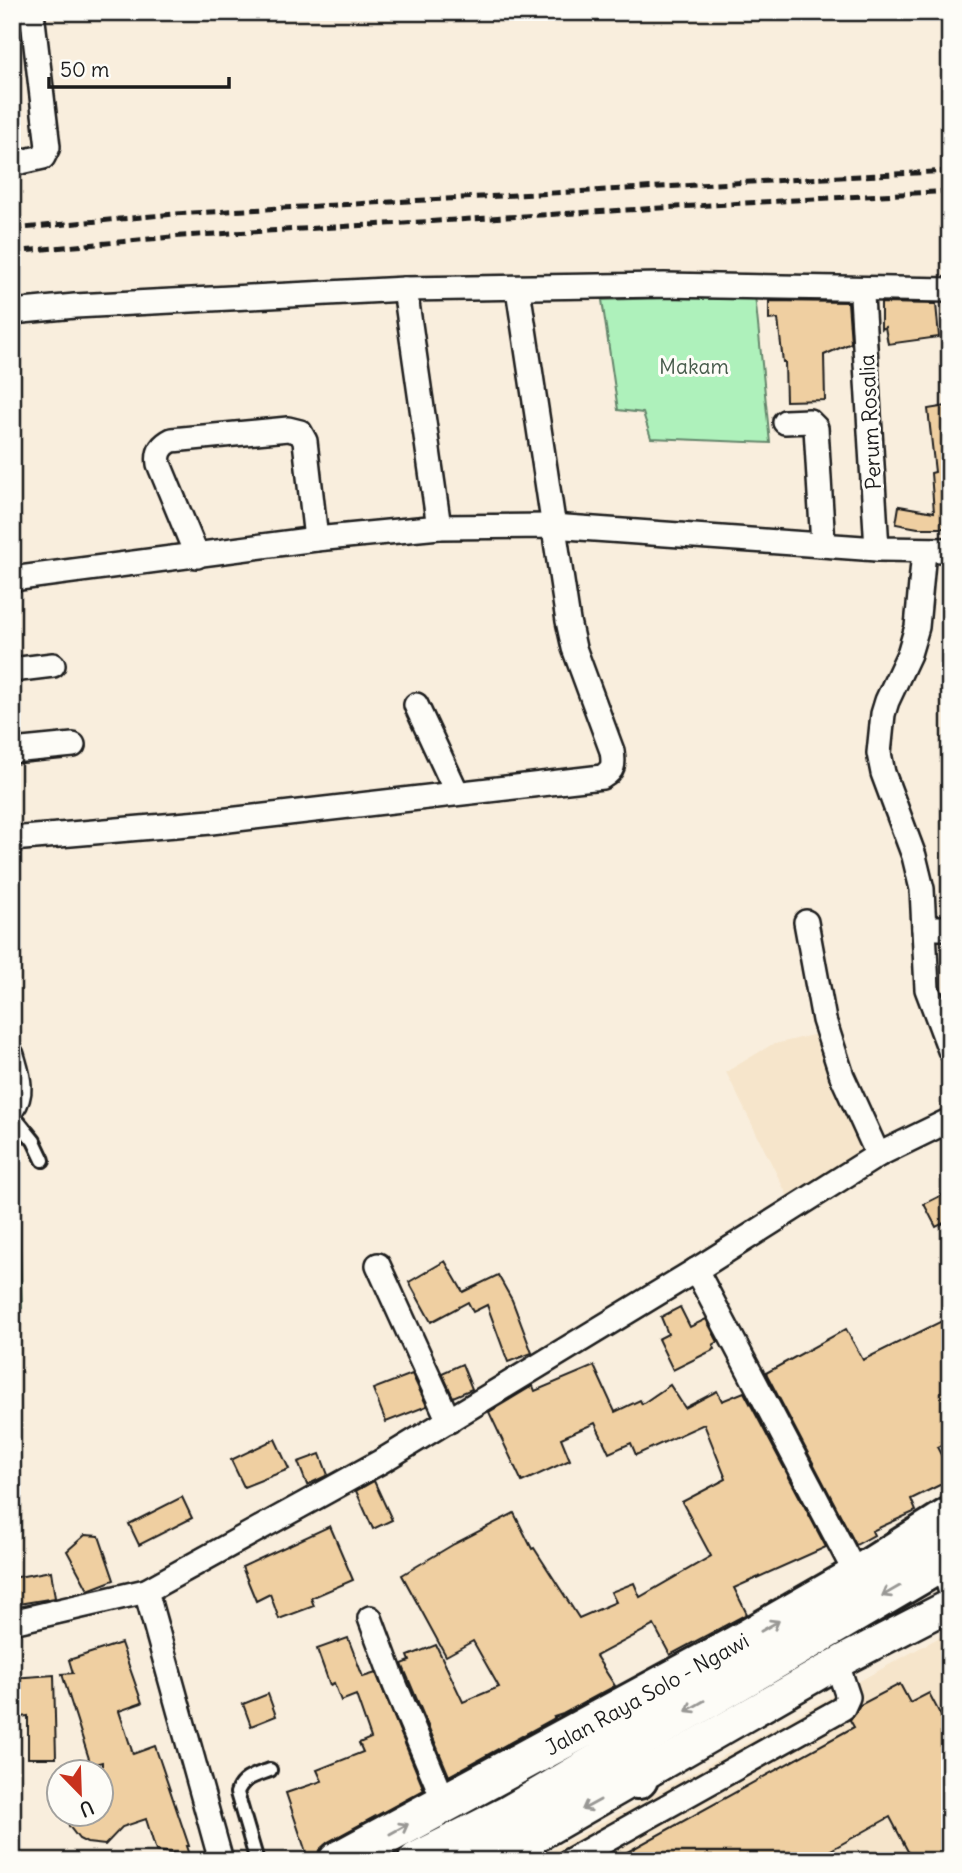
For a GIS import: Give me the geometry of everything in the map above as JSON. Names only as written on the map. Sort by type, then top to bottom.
[{"type":"highway","name":"Jalan Raya Solo - Ngawi","points":[[338,1861],[737,1645],[857,1576],[950,1517]]},
{"type":"highway","name":"Jalan Raya Solo - Ngawi","points":[[418,1861],[524,1839],[629,1765],[947,1569]]},
{"type":"street","points":[[12,163],[43,157],[48,147],[32,12]]},
{"type":"street","points":[[12,312],[75,306],[405,289],[664,285],[950,290]]},
{"type":"street","points":[[405,289],[439,527]]},
{"type":"street","points":[[12,839],[211,822],[610,773],[613,767],[612,751],[574,648],[552,526],[542,439],[518,289]]},
{"type":"street","name":"Perum Rosalia","points":[[862,296],[877,549]]},
{"type":"street","points":[[785,422],[809,421],[816,428],[823,545]]},
{"type":"street","points":[[197,556],[159,464],[161,449],[172,440],[288,429],[300,432],[305,441],[316,539]]},
{"type":"street","points":[[12,579],[316,539],[439,527],[552,526],[877,549],[950,550]]},
{"type":"street","points":[[924,551],[917,627],[883,714],[879,753],[883,773],[914,856],[922,889],[927,989],[950,1050]]},
{"type":"street","points":[[12,670],[53,665]]},
{"type":"street","points":[[416,705],[457,793]]},
{"type":"street","points":[[12,751],[73,745]]},
{"type":"street","points":[[806,922],[824,1020],[842,1076],[878,1155]]},
{"type":"street","points":[[925,928],[950,928]]},
{"type":"street","points":[[12,1055],[20,1088],[17,1102],[12,1109]]},
{"type":"street","points":[[12,1622],[146,1591],[380,1462],[696,1270],[878,1155],[950,1120]]},
{"type":"street","points":[[378,1265],[449,1421]]},
{"type":"street","points":[[696,1270],[857,1576]]},
{"type":"street","points":[[146,1591],[221,1861]]},
{"type":"street","points":[[629,1765],[837,1664],[950,1605]]},
{"type":"street","points":[[370,1618],[444,1803]]},
{"type":"street","points":[[569,1861],[843,1708],[848,1697],[837,1664]]},
{"type":"street","points":[[489,1861],[524,1839]]},
{"type":"lane","points":[[12,1114],[34,1141],[43,1160]]},
{"type":"lane","points":[[257,1861],[237,1793],[243,1781],[270,1770]]},
{"type":"shaded area","points":[[821,1033],[870,1152],[789,1199],[726,1072],[771,1045]]},
{"type":"shaded area","points":[[947,1633],[950,1639],[950,1861],[532,1861]]},
{"type":"green space","name":"Makam","points":[[755,295],[770,443],[651,438],[643,413],[618,410],[602,300]]},
{"type":"green space","points":[[12,1126],[16,1130],[22,1308],[12,1309]]},
{"type":"building","points":[[769,301],[848,302],[851,343],[824,355],[825,400],[786,401],[785,362],[778,319],[769,320]]},
{"type":"building","points":[[881,303],[936,304],[939,337],[888,344],[885,327],[881,329]]},
{"type":"building","points":[[947,406],[950,423],[950,528],[918,528],[896,524],[899,506],[934,512],[931,473],[935,472],[928,409]]},
{"type":"building","points":[[950,1191],[950,1220],[936,1227],[924,1204]]},
{"type":"building","points":[[445,1261],[463,1292],[498,1275],[512,1300],[532,1353],[508,1362],[487,1305],[473,1312],[468,1302],[431,1322],[409,1282]]},
{"type":"building","points":[[680,1307],[690,1327],[706,1319],[718,1342],[713,1345],[715,1349],[673,1370],[658,1339],[668,1334],[661,1317]]},
{"type":"building","points":[[950,1317],[950,1441],[937,1447],[950,1472],[950,1480],[911,1499],[916,1511],[872,1531],[874,1535],[856,1545],[766,1373],[846,1329],[863,1360]]},
{"type":"building","points":[[462,1364],[472,1389],[453,1397],[442,1373]]},
{"type":"building","points":[[594,1366],[615,1412],[640,1400],[642,1404],[670,1385],[685,1408],[717,1391],[722,1401],[744,1392],[826,1547],[734,1588],[747,1614],[670,1655],[654,1625],[596,1656],[615,1686],[449,1776],[402,1664],[410,1661],[408,1656],[436,1645],[463,1702],[499,1687],[473,1641],[446,1656],[402,1575],[514,1513],[532,1549],[534,1548],[579,1618],[616,1602],[611,1592],[634,1583],[640,1597],[711,1556],[682,1502],[726,1479],[704,1424],[636,1455],[631,1443],[609,1453],[595,1423],[561,1438],[570,1460],[522,1482],[489,1412],[533,1386],[535,1391]]},
{"type":"building","points":[[412,1374],[427,1406],[386,1422],[373,1389]]},
{"type":"building","points":[[275,1439],[289,1469],[244,1487],[231,1460]]},
{"type":"building","points":[[320,1454],[328,1475],[307,1485],[298,1462]]},
{"type":"building","points":[[374,1481],[392,1520],[373,1529],[356,1491]]},
{"type":"building","points":[[182,1497],[192,1518],[139,1545],[129,1524]]},
{"type":"building","points":[[330,1526],[353,1580],[311,1598],[314,1606],[279,1619],[270,1594],[256,1601],[242,1567]]},
{"type":"building","points":[[85,1535],[99,1536],[114,1580],[88,1590],[67,1551]]},
{"type":"building","points":[[51,1571],[55,1598],[12,1605],[12,1578]]},
{"type":"building","points":[[348,1638],[363,1677],[376,1673],[424,1790],[328,1842],[319,1850],[316,1861],[309,1861],[286,1793],[322,1781],[317,1770],[363,1752],[359,1743],[371,1738],[356,1695],[341,1701],[334,1683],[330,1685],[317,1649]]},
{"type":"building","points":[[121,1643],[142,1703],[119,1711],[133,1754],[155,1746],[189,1846],[186,1846],[189,1855],[156,1851],[146,1819],[122,1827],[105,1845],[87,1843],[79,1839],[71,1828],[116,1828],[116,1758],[89,1758],[62,1674],[73,1673],[69,1660]]},
{"type":"building","points":[[54,1675],[56,1758],[28,1758],[28,1716],[21,1717],[12,1678]]},
{"type":"building","points":[[900,1684],[910,1703],[929,1693],[950,1733],[950,1857],[942,1861],[913,1861],[890,1817],[811,1861],[611,1861],[854,1727],[850,1720],[860,1705]]},
{"type":"building","points":[[268,1694],[276,1716],[251,1726],[243,1704]]},
{"type":"railway","points":[[12,229],[174,214],[950,171]]},
{"type":"railway","points":[[12,252],[182,236],[950,191]]}]
